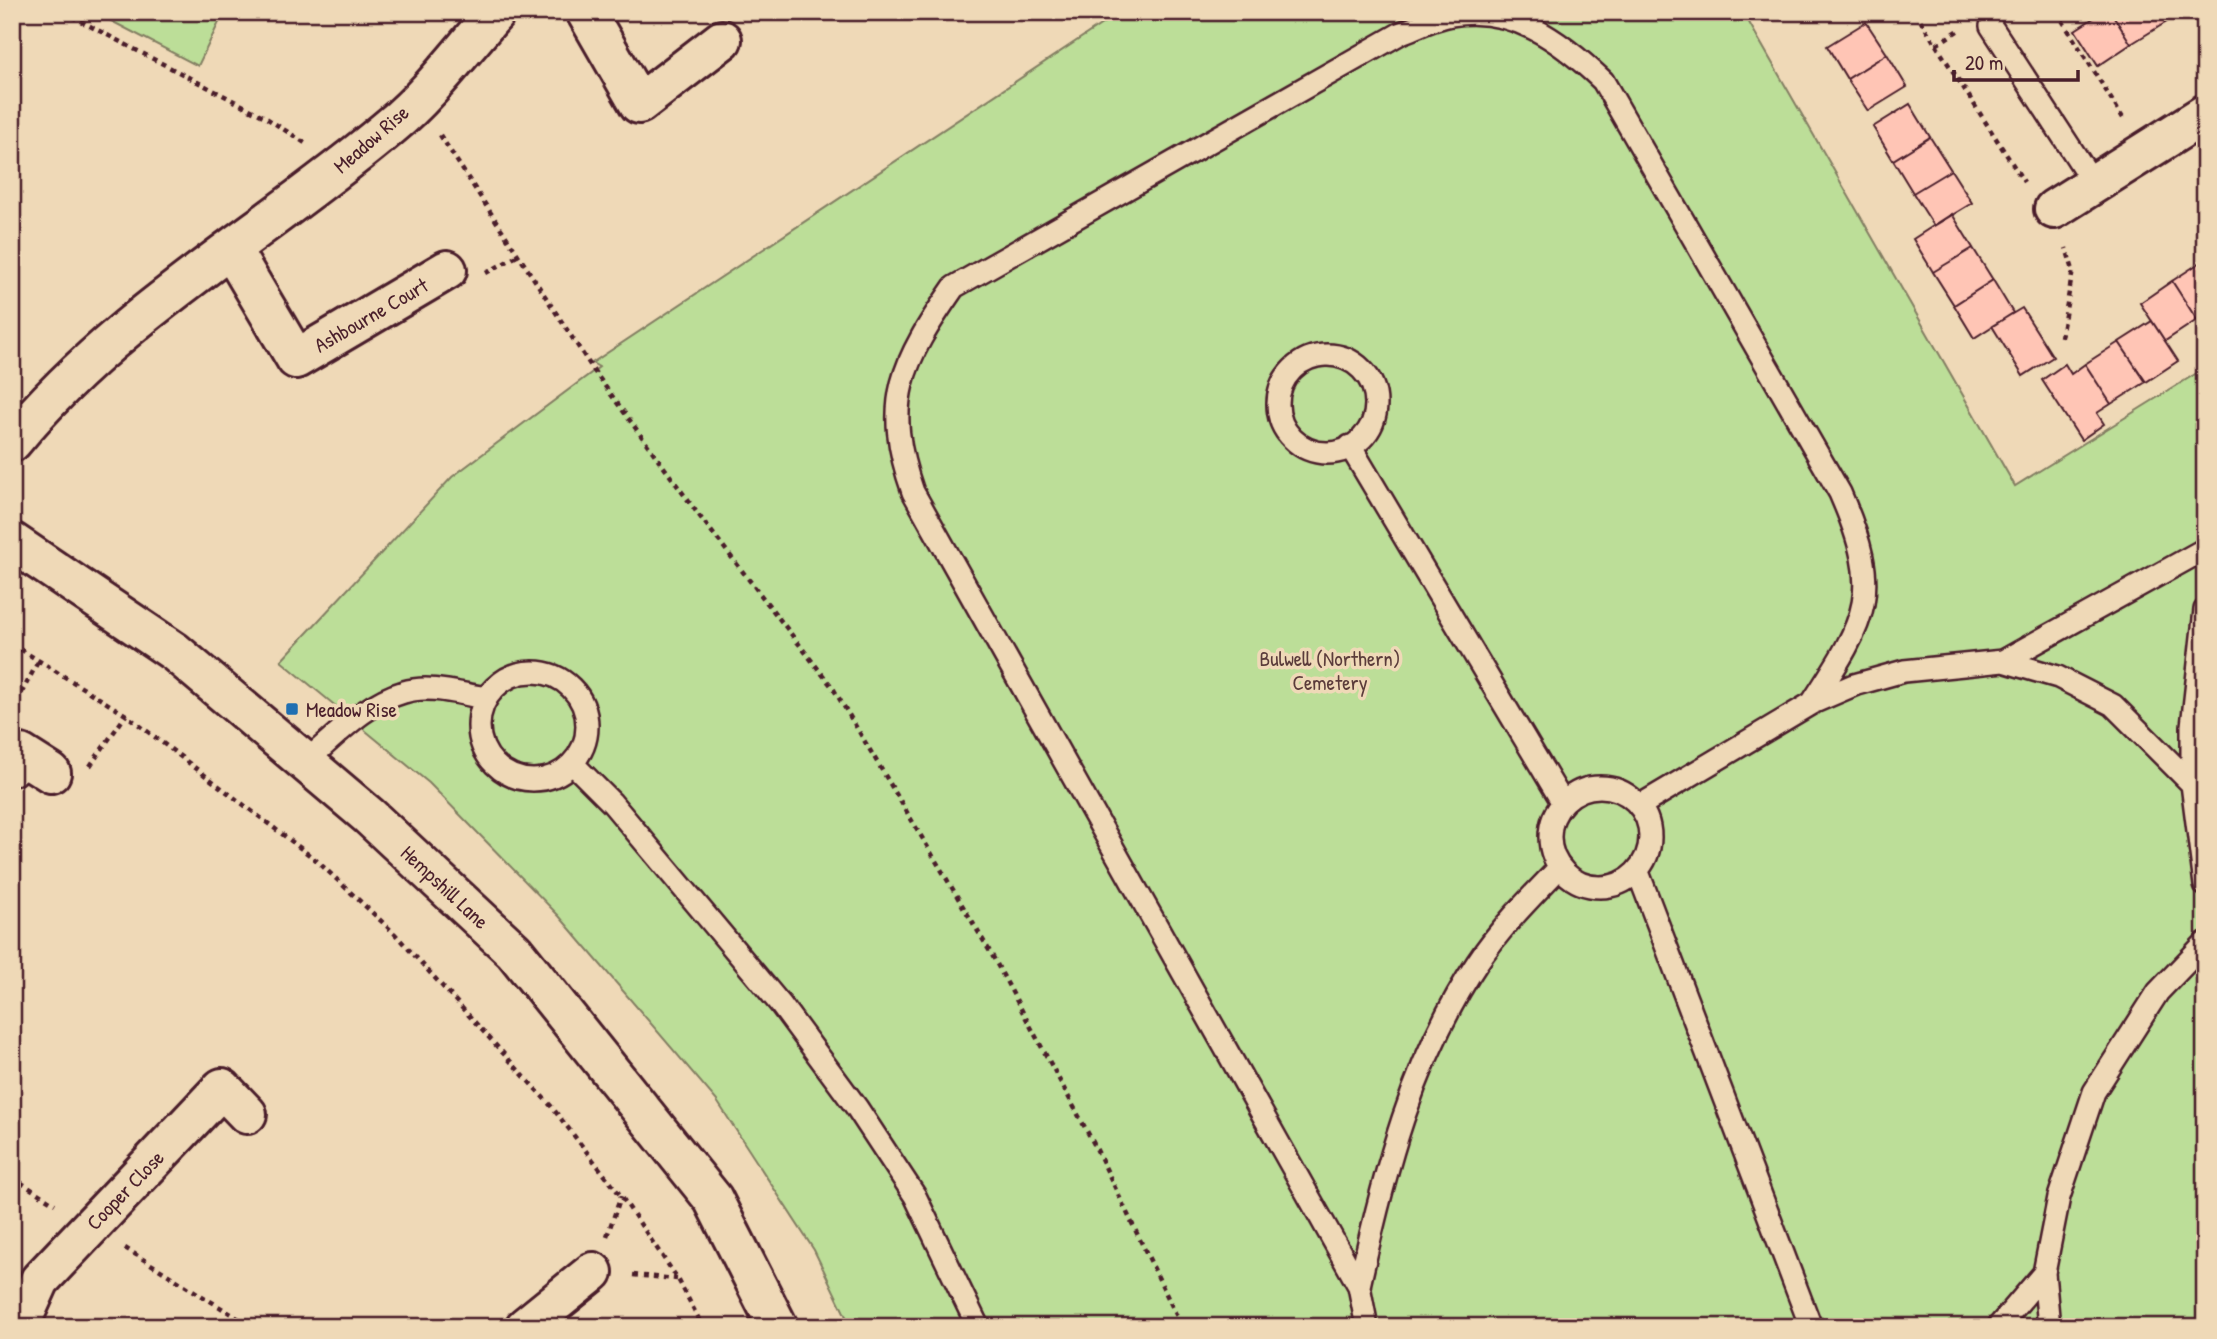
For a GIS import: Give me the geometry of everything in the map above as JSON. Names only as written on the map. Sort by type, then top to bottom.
[{"type":"street","name":"Meadow Rise","points":[[12,442],[49,397],[125,329],[394,124],[496,12]]},
{"type":"street","points":[[586,12],[639,104],[722,40]]},
{"type":"street","points":[[2054,209],[2205,114]]},
{"type":"street","name":"Ashbourne Court","points":[[231,249],[296,359],[447,270]]},
{"type":"street","name":"Hempshill Lane","points":[[12,542],[175,652],[306,762],[514,951],[713,1199],[778,1327]]},
{"type":"street","points":[[12,766],[20,754],[51,773]]},
{"type":"street","name":"Cooper Close","points":[[19,1327],[40,1280],[222,1088],[247,1114]]},
{"type":"street","points":[[524,1327],[593,1272]]},
{"type":"lane","points":[[1367,1327],[1359,1286],[913,492],[900,455],[895,416],[903,373],[926,328],[954,287],[1401,33],[1451,15],[1481,14],[1521,22],[1552,38],[1603,81],[1840,493],[1859,536],[1867,581],[1861,613],[1850,644],[1812,703]]},
{"type":"lane","points":[[1991,26],[2094,184]]},
{"type":"lane","points":[[1333,355],[1344,358],[1354,362],[1369,378],[1376,398],[1374,420],[1362,439],[1350,446],[1322,453],[1301,445],[1286,430],[1278,409],[1281,387],[1293,368],[1311,357],[1333,355]]},
{"type":"lane","points":[[1350,446],[1563,803]]},
{"type":"lane","points":[[2003,661],[2205,549]]},
{"type":"lane","points":[[2205,610],[2192,726],[2192,784],[2205,885]]},
{"type":"lane","points":[[1639,807],[1812,703],[1854,685],[1905,671],[2003,661],[2058,677],[2113,705],[2192,784]]},
{"type":"lane","points":[[525,672],[550,674],[570,687],[584,707],[587,732],[573,764],[562,772],[539,781],[515,778],[494,765],[481,745],[478,721],[486,698],[503,680],[525,672]]},
{"type":"lane","points":[[306,762],[373,706],[405,691],[433,690],[486,698]]},
{"type":"lane","points":[[573,764],[612,803],[781,1005],[857,1108],[915,1196],[978,1327]]},
{"type":"lane","points":[[1598,787],[1618,790],[1639,807],[1647,816],[1651,835],[1648,855],[1638,872],[1621,884],[1602,888],[1583,885],[1566,875],[1554,859],[1549,840],[1553,820],[1563,803],[1578,791],[1598,787]]},
{"type":"lane","points":[[1359,1286],[1377,1202],[1401,1122],[1425,1057],[1477,962],[1514,915],[1560,867]]},
{"type":"lane","points":[[1638,872],[1811,1327]]},
{"type":"lane","points":[[2049,1327],[2044,1273],[2059,1196],[2094,1092],[2158,992],[2205,943]]},
{"type":"lane","points":[[1998,1327],[2044,1273]]},
{"type":"path","points":[[63,12],[263,116],[343,165]]},
{"type":"path","points":[[1915,12],[2037,201],[2054,209],[2073,270],[2061,337]]},
{"type":"path","points":[[2057,12],[2145,152]]},
{"type":"path","points":[[1936,45],[1964,26]]},
{"type":"path","points":[[418,98],[594,371],[698,514],[833,688],[992,955],[1096,1146],[1182,1327]]},
{"type":"path","points":[[12,644],[126,715],[316,860],[394,933],[559,1116],[621,1196],[678,1279],[703,1327]]},
{"type":"path","points":[[12,711],[39,660]]},
{"type":"path","points":[[51,773],[88,769],[126,715]]},
{"type":"path","points":[[12,1177],[252,1327]]},
{"type":"green space","points":[[94,12],[224,12],[198,66]]},
{"type":"green space","name":"Bulwell (Northern) Cemetery","points":[[1120,12],[1743,12],[2015,486],[2205,368],[2205,1327],[851,1327],[814,1250],[717,1101],[559,916],[429,783],[281,661],[452,477],[599,367],[592,363]]},
{"type":"building","points":[[2103,12],[2111,12],[2131,44],[2098,66],[2075,30]]},
{"type":"building","points":[[2111,12],[2158,12],[2165,23],[2131,44]]},
{"type":"building","points":[[2158,12],[2181,12],[2165,23]]},
{"type":"building","points":[[1866,22],[1887,54],[1847,79],[1827,46]]},
{"type":"building","points":[[1887,54],[1907,87],[1868,111],[1847,79]]},
{"type":"building","points":[[1910,104],[1930,137],[1893,160],[1873,127]]},
{"type":"building","points":[[1930,137],[1951,170],[1913,193],[1893,160]]},
{"type":"building","points":[[1951,170],[1972,203],[1934,226],[1913,193]]},
{"type":"building","points":[[1952,214],[1973,248],[1933,272],[1913,239]]},
{"type":"building","points":[[1973,248],[1993,280],[1954,305],[1933,272]]},
{"type":"building","points":[[2204,260],[2205,315],[2197,320],[2172,281]]},
{"type":"building","points":[[1993,280],[2013,313],[1974,338],[1954,305]]},
{"type":"building","points":[[2172,281],[2197,320],[2165,341],[2140,303]]},
{"type":"building","points":[[2022,308],[2053,357],[2023,376],[1992,326]]},
{"type":"building","points":[[2152,321],[2178,361],[2146,382],[2119,342]]},
{"type":"building","points":[[2119,342],[2146,382],[2111,404],[2085,364]]},
{"type":"building","points":[[2065,364],[2071,374],[2085,364],[2111,404],[2097,413],[2104,424],[2081,440],[2042,380]]},
{"type":"place","name":"Meadow Rise","points":[[292,709]]}]
